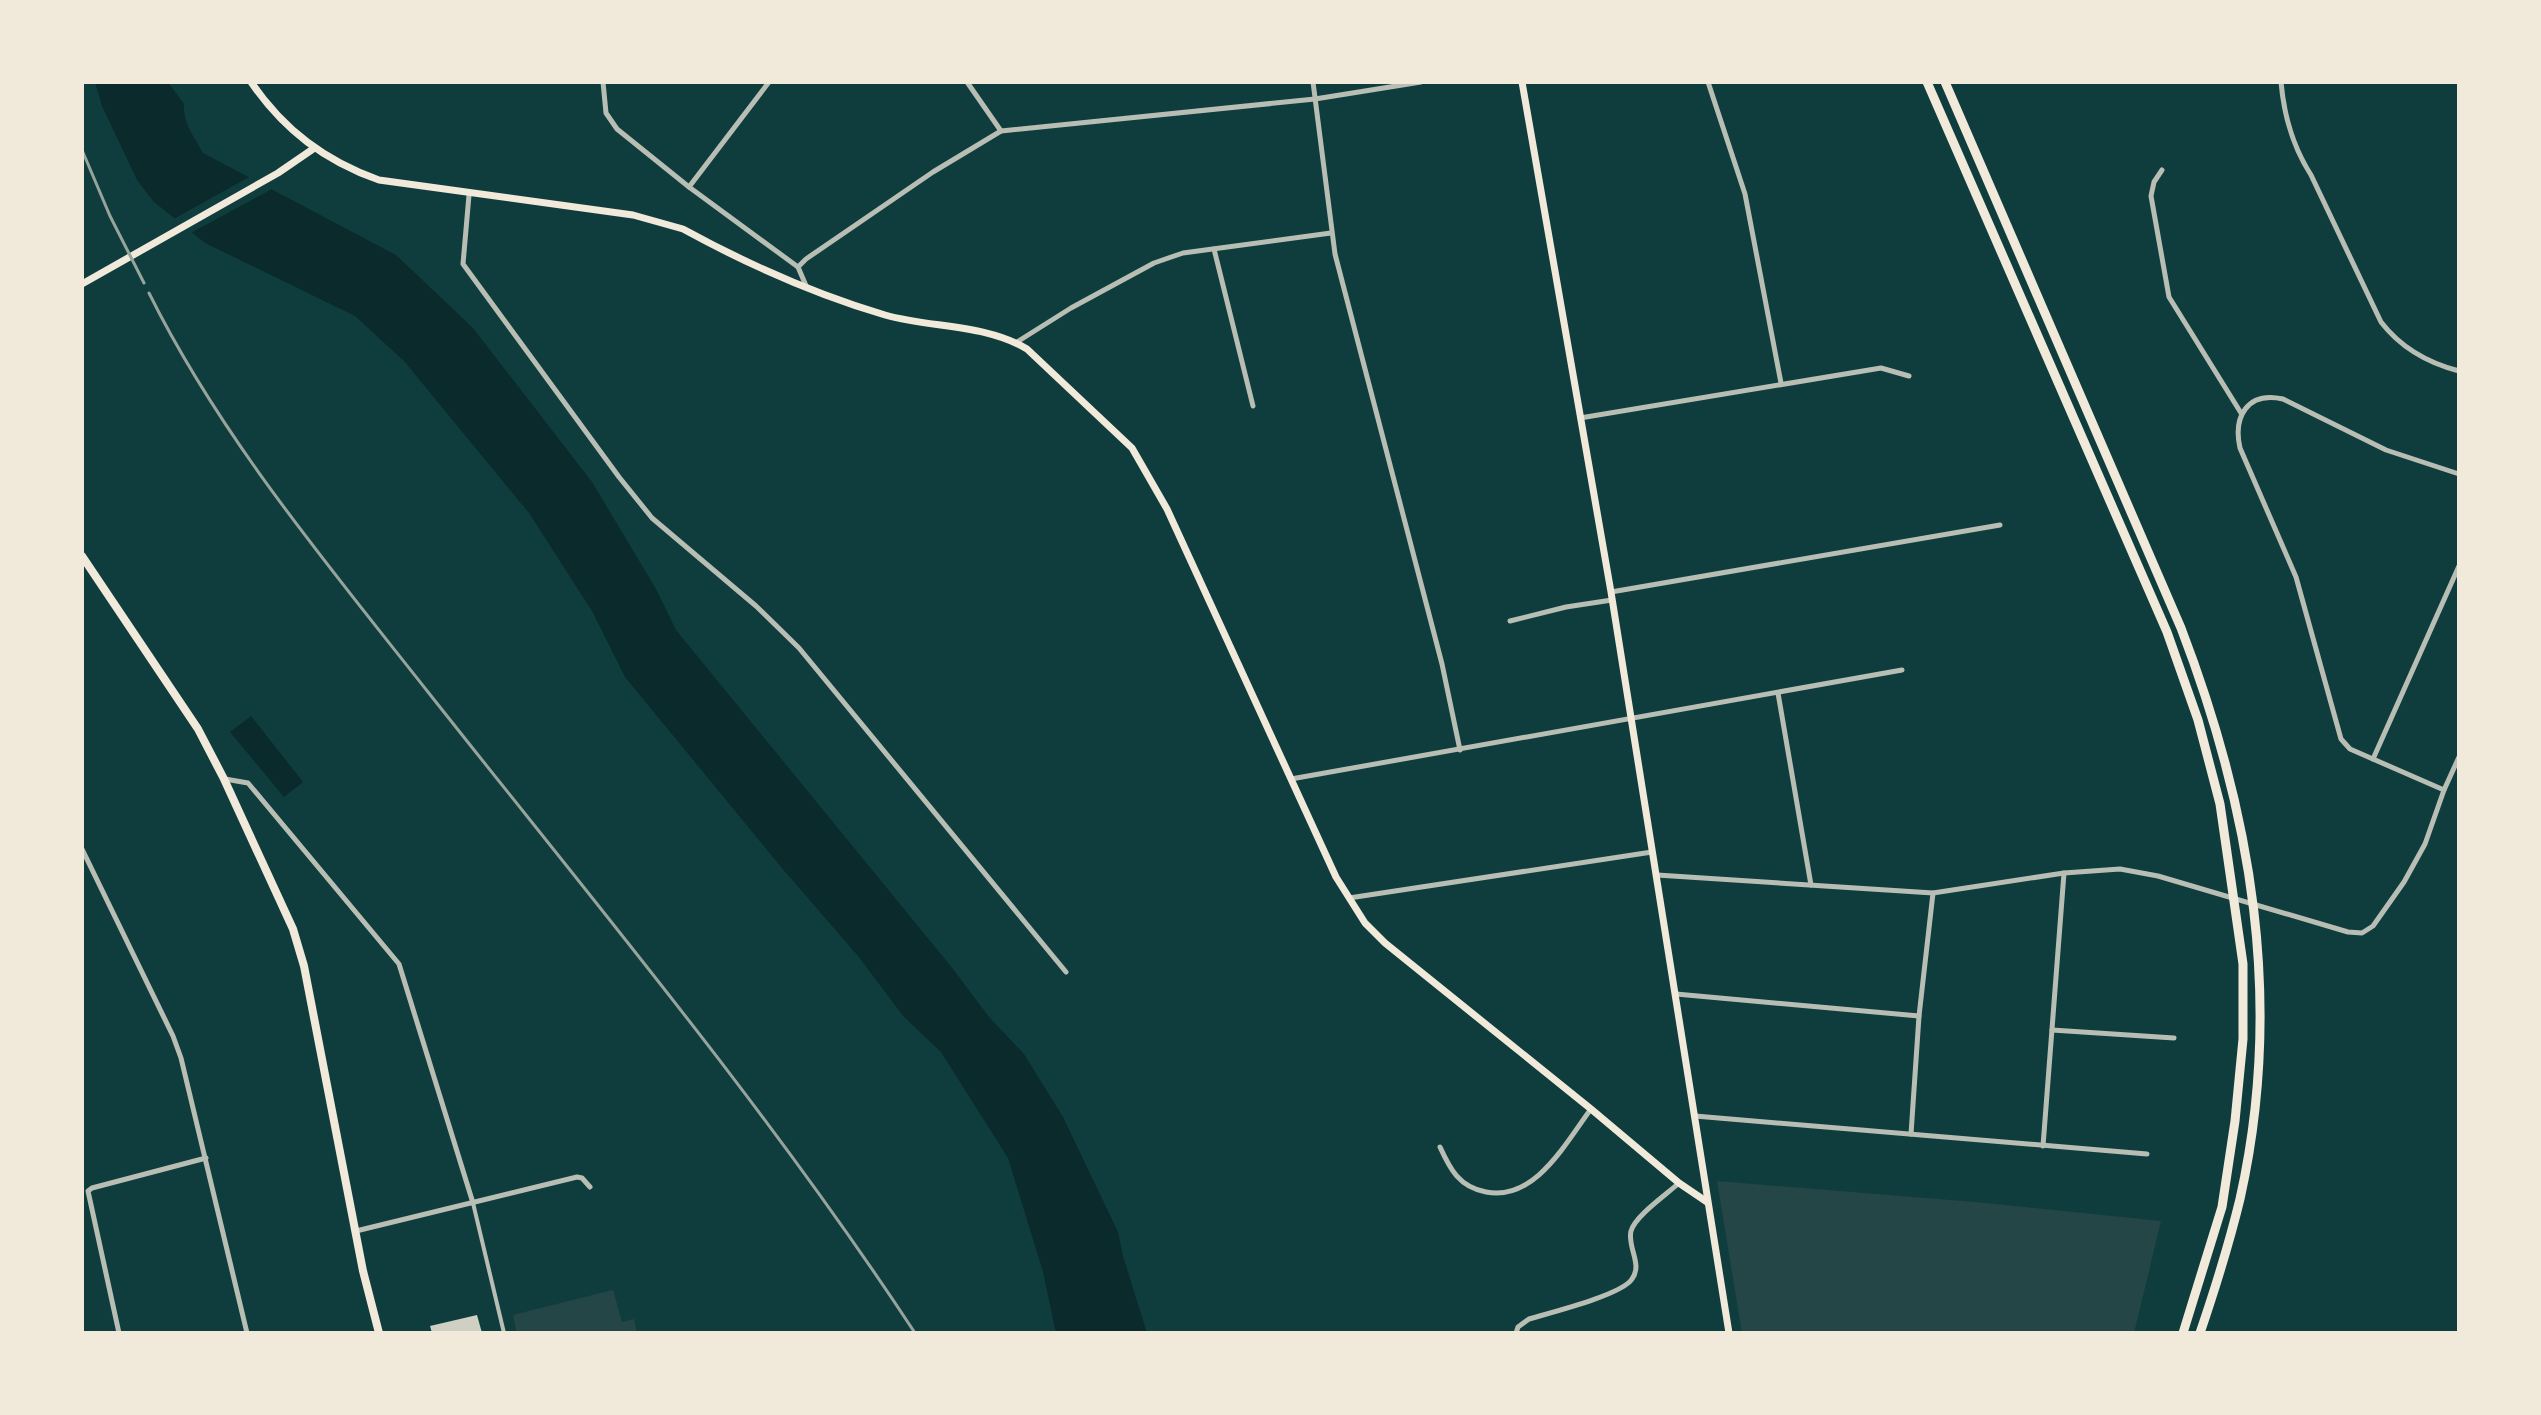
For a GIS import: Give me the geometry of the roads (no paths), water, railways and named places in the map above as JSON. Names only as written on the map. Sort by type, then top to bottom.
[{"type":"highway","points":[[1927,82],[2167,632],[2198,720],[2217,790],[2243,964],[2241,1085],[2222,1207],[2183,1333]]},
{"type":"highway","points":[[1945,82],[2181,628],[2207,695],[2233,788],[2247,855],[2259,957],[2261,1014],[2253,1122],[2228,1244],[2200,1333]]},
{"type":"main road","points":[[251,82],[287,126],[313,149],[345,167],[379,180],[661,221],[807,289],[886,315],[991,335],[1017,342],[1027,349],[1132,448],[1167,509],[1291,779],[1348,898],[1365,923],[1385,943],[1679,1183],[1707,1202]]},
{"type":"main road","points":[[1522,82],[1611,596],[1729,1333]]},
{"type":"main road","points":[[82,284],[278,173],[313,149]]},
{"type":"main road","points":[[82,556],[198,729],[224,779],[297,942],[379,1333]]},
{"type":"street","points":[[603,82],[606,113],[612,123],[689,187],[798,267],[807,289]]},
{"type":"street","points":[[689,187],[769,82]]},
{"type":"street","points":[[967,82],[1001,131]]},
{"type":"street","points":[[1313,82],[1331,233],[1442,664],[1460,750]]},
{"type":"street","points":[[798,267],[933,172],[1001,131],[1315,99],[1421,82]]},
{"type":"street","points":[[1708,82],[1745,194],[1781,383]]},
{"type":"street","points":[[2281,82],[2288,123],[2299,157],[2311,175],[2381,322],[2408,349],[2459,371]]},
{"type":"street","points":[[2162,170],[2154,182],[2151,196],[2169,297],[2241,413]]},
{"type":"street","points":[[469,195],[463,264],[619,477],[652,518],[756,606],[799,648],[1066,972]]},
{"type":"street","points":[[1017,342],[1143,267],[1183,253],[1331,233]]},
{"type":"street","points":[[1214,249],[1253,406]]},
{"type":"street","points":[[1580,418],[1881,368],[1909,376]]},
{"type":"street","points":[[2444,790],[2350,749],[2338,734],[2296,577],[2240,448],[2237,429],[2241,413],[2260,399],[2274,397],[2386,450],[2459,474]]},
{"type":"street","points":[[1510,621],[1611,596],[2000,525]]},
{"type":"street","points":[[2373,759],[2459,566]]},
{"type":"street","points":[[1291,779],[1619,723],[1631,717],[1902,670]]},
{"type":"street","points":[[1778,693],[1811,885]]},
{"type":"street","points":[[1656,875],[1933,893],[2104,869],[2147,873],[2348,932],[2362,933],[2373,926],[2404,882],[2425,844],[2459,757]]},
{"type":"street","points":[[224,779],[248,783],[399,964],[473,1203],[504,1333]]},
{"type":"street","points":[[82,849],[173,1036],[188,1081],[247,1333]]},
{"type":"street","points":[[1348,898],[1653,852]]},
{"type":"street","points":[[2043,1146],[2064,873]]},
{"type":"street","points":[[1911,1134],[1919,1016],[1933,893]]},
{"type":"street","points":[[1676,994],[1919,1016]]},
{"type":"street","points":[[2052,1030],[2174,1038]]},
{"type":"street","points":[[1440,1147],[1450,1170],[1468,1186],[1490,1193],[1512,1191],[1523,1187],[1543,1171],[1591,1109]]},
{"type":"street","points":[[1695,1116],[2147,1154]]},
{"type":"street","points":[[119,1333],[88,1191],[206,1158]]},
{"type":"street","points":[[356,1231],[577,1177],[590,1187]]},
{"type":"street","points":[[1516,1333],[1518,1327],[1529,1319],[1616,1291],[1630,1283],[1636,1271],[1631,1235],[1634,1224],[1679,1183]]},
{"type":"railway","points":[[82,150],[110,216],[144,283]]},
{"type":"railway","points":[[149,293],[209,399],[278,499],[740,1087],[859,1250],[915,1333]]}]
